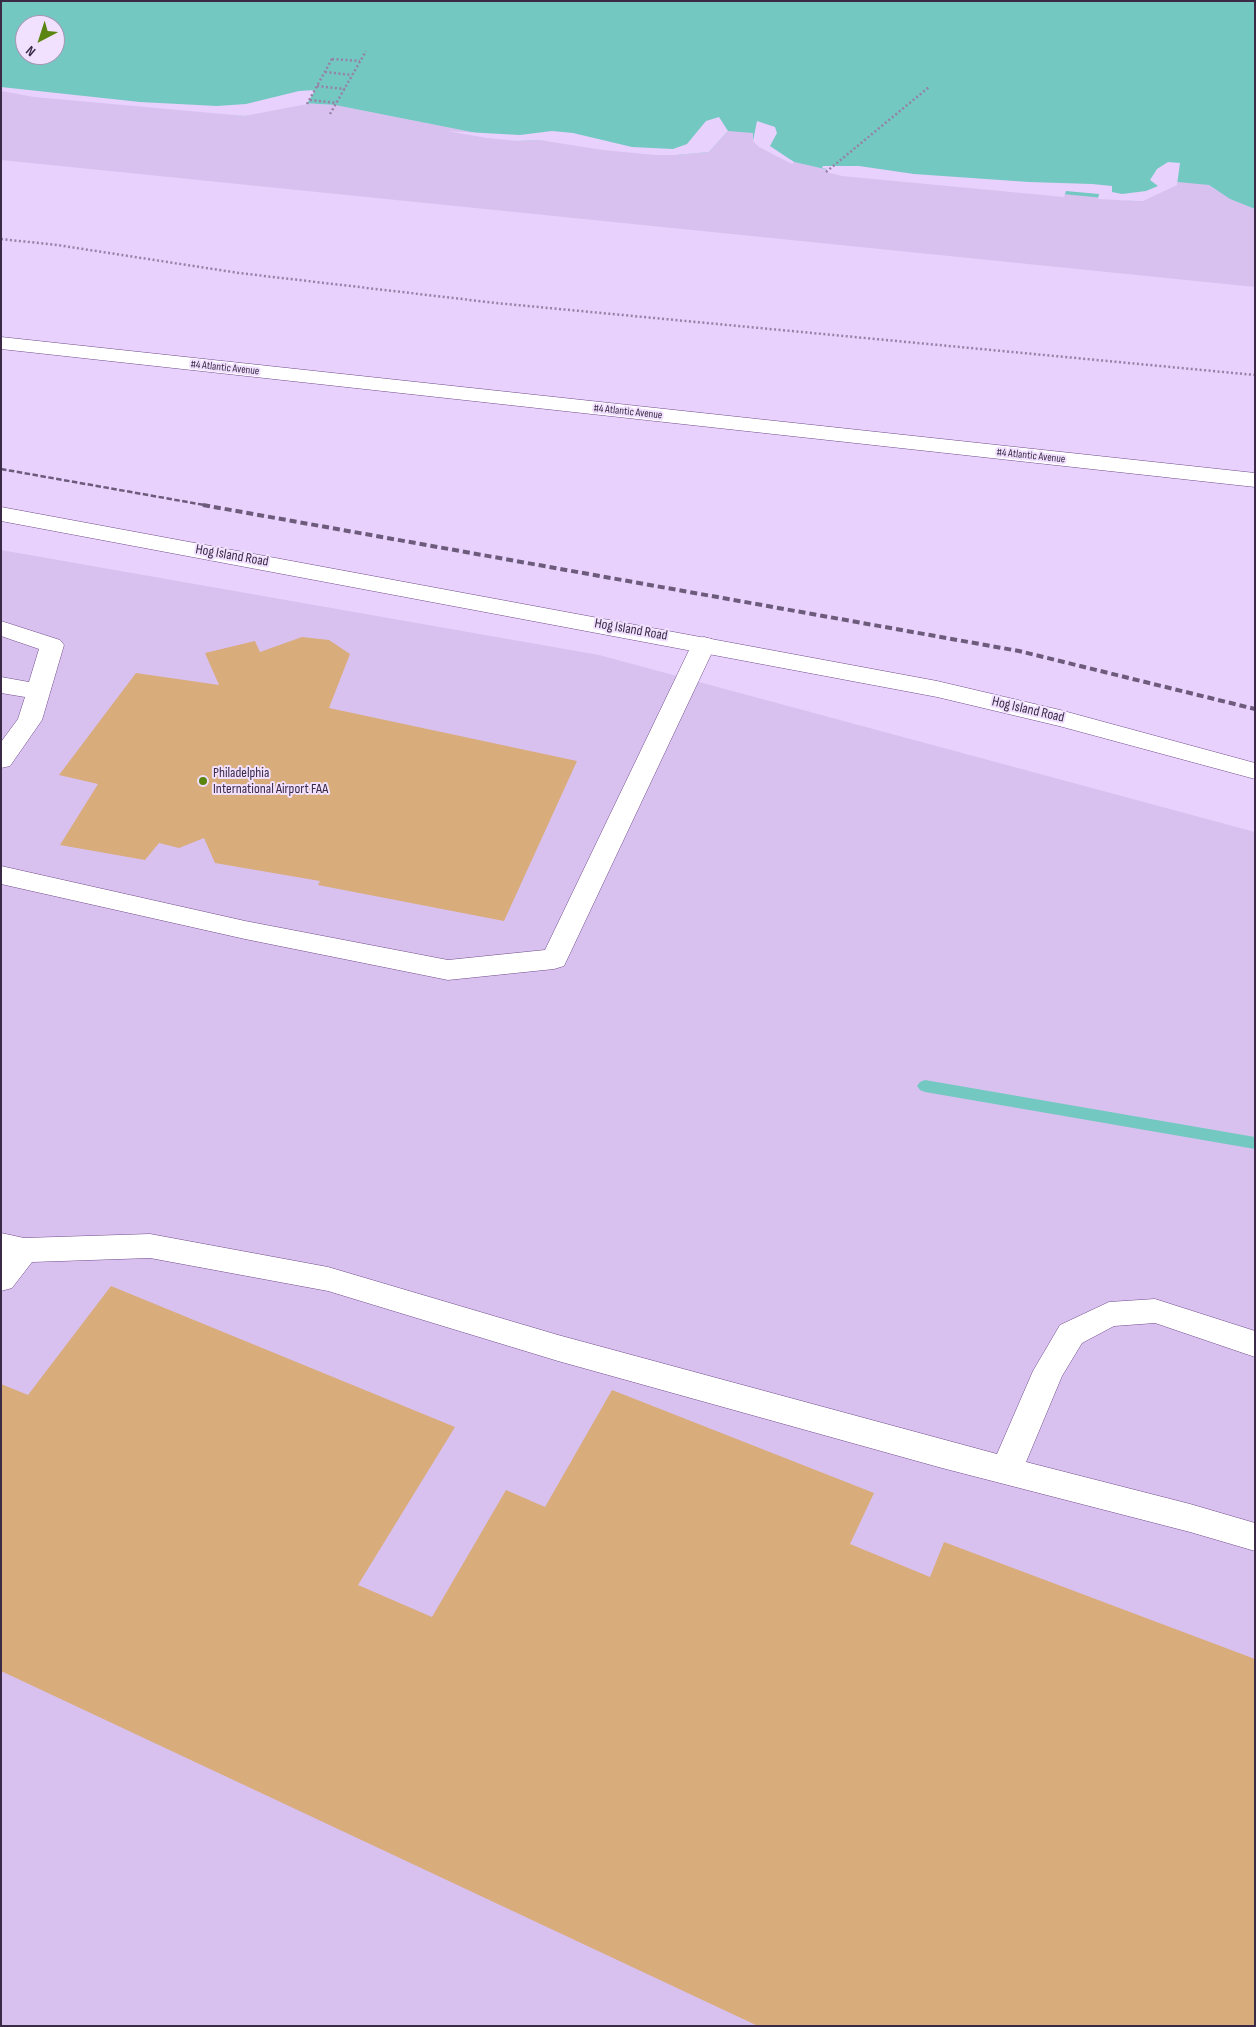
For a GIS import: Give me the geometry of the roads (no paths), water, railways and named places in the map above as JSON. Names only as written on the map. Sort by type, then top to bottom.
[{"type":"street","name":"#4 Atlantic Avenue","points":[[1,343],[1255,480]]},
{"type":"street","name":"Hog Island Road","points":[[1,514],[937,689],[1032,711],[1255,771]]},
{"type":"street","points":[[1,628],[52,645],[30,720],[1,760]]},
{"type":"street","points":[[1,875],[245,930],[448,970],[554,959],[704,644]]},
{"type":"street","points":[[1,685],[38,692]]},
{"type":"street","points":[[1,1279],[12,1247],[150,1246],[328,1279],[558,1348],[942,1454],[1190,1518],[1255,1538]]},
{"type":"street","points":[[1006,1470],[1048,1371],[1071,1334],[1109,1314],[1155,1311],[1255,1344]]},
{"type":"waterway","points":[[925,1086],[1255,1143]]},
{"type":"railway","points":[[1,469],[210,506]]},
{"type":"railway","points":[[203,505],[1019,651],[1255,709]]},
{"type":"place","name":"Philadelphia International Airport FAA","points":[[203,781]]}]
